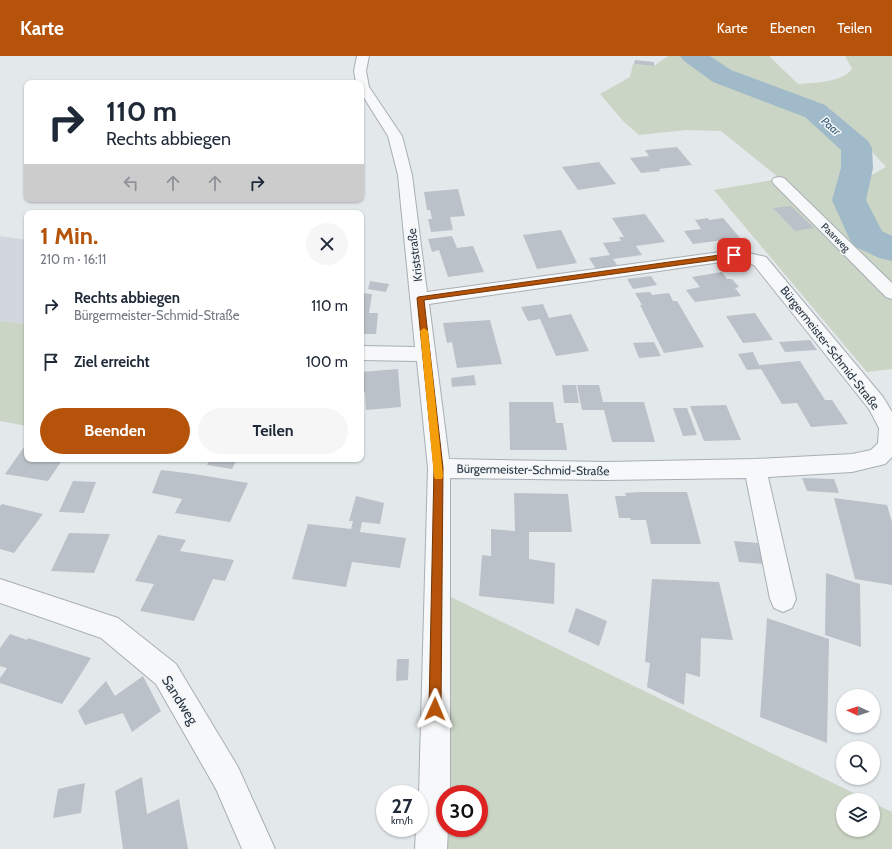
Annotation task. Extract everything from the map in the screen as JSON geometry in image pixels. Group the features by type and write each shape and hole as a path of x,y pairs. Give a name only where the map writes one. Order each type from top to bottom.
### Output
{"street":[{"name":"Kriststraße","path":"362,80 360,71 363,56"},
{"name":"Kriststraße","path":"364,88 396,136 403,164 439,468 434,803 431,849"},
{"name":"Paarweg","path":"780,181 892,293"},
{"name":"Bürgermeister-Schmid-Straße","path":"420,298 734,255 760,261 876,403 890,428 889,446 877,458 852,463 755,468 598,471 439,468"},
{"path":"364,353 426,354"},
{"path":"755,468 783,599"},
{"name":"Sandweg","path":"0,591 109,626 166,674 227,778 259,849"}],"shaded area":[{"path":"0,236 24,240 24,324 0,321"}],"green space":[{"path":"668,56 686,56 717,76 807,111 843,147 850,165 840,176 837,185 859,235 883,250 892,252 892,285 778,177 721,131 686,130 639,135 624,122 600,94 630,77 633,64 654,66"},
{"path":"700,56 769,56 798,84 828,81 842,77 852,69 845,56 892,56 892,241 875,234 859,191 868,177 886,167 852,130 819,105 777,91 715,65"},
{"path":"773,180 892,299 892,369 867,372 714,190"},
{"path":"0,321 24,324 24,425 0,421"},
{"path":"449,596 854,793 836,793 836,837 880,837 880,806 892,812 892,849 444,849 445,837 488,837 488,785 445,785"}],"building":[{"path":"635,60 654,62 654,66 634,64"},
{"path":"677,147 692,165 641,173 630,158 649,156 645,150"},
{"path":"599,162 616,184 578,190 562,167"},
{"path":"458,189 465,216 450,217 453,230 431,232 428,219 432,219 430,210 427,210 424,192"},
{"path":"791,206 814,228 795,231 773,208"},
{"path":"645,214 665,242 636,246 642,255 613,259 617,265 596,269 589,258 610,255 603,243 621,241 619,237 624,237 612,218"},
{"path":"708,218 709,220 723,218 740,238 693,244 684,231 701,229 695,220"},
{"path":"561,230 577,263 537,269 523,235"},
{"path":"452,236 457,248 473,246 484,272 448,277 439,250 432,252 428,239"},
{"path":"722,272 727,279 732,279 739,287 735,288 741,296 695,302 686,290 700,287 692,277"},
{"path":"651,276 657,285 633,289 627,279"},
{"path":"370,281 389,284 386,292 368,289"},
{"path":"650,292 652,295 669,293 673,301 677,301 704,347 664,353 635,293"},
{"path":"364,293 372,294 369,313 378,313 376,334 364,334"},
{"path":"543,304 549,318 571,314 589,351 556,356 540,319 528,321 521,307"},
{"path":"755,313 773,340 743,343 726,316"},
{"path":"490,320 502,364 457,368 452,342 447,343 443,323"},
{"path":"810,340 817,350 785,352 779,342"},
{"path":"654,342 661,356 639,358 633,343"},
{"path":"753,352 759,365 800,361 825,400 832,400 848,424 811,427 797,403 782,404 761,369 747,370 738,354"},
{"path":"398,369 401,407 366,410 364,372"},
{"path":"474,375 476,385 452,387 451,378"},
{"path":"562,385 576,385 579,403 564,403"},
{"path":"577,385 599,385 603,402 644,402 655,442 612,442 604,410 582,410"},
{"path":"509,402 553,402 556,423 563,423 567,450 510,450"},
{"path":"726,405 741,440 704,441 690,406"},
{"path":"673,408 687,408 697,435 683,436"},
{"path":"24,447 24,462 61,462 48,481 5,474"},
{"path":"208,462 236,462 232,469 207,465"},
{"path":"161,470 248,483 230,522 175,513 182,499 152,493"},
{"path":"802,478 834,479 839,493 807,491"},
{"path":"73,481 96,482 84,513 59,512"},
{"path":"687,492 701,544 651,544 646,520 619,518 615,496 626,496 625,493"},
{"path":"514,493 568,494 572,532 529,532 529,559 555,563 554,604 479,596 482,555 491,556 491,529 515,531"},
{"path":"356,496 384,503 380,524 362,522 360,532 406,538 400,568 352,562 346,587 292,579 308,524 351,529 353,521 349,521"},
{"path":"834,498 887,505 892,522 892,585 855,579"},
{"path":"2,504 43,514 14,553 0,549 0,506"},
{"path":"69,533 110,534 94,573 51,571"},
{"path":"158,535 186,540 180,551 234,560 225,581 213,579 194,621 140,611 154,584 135,581"},
{"path":"734,541 758,543 763,564 739,562"},
{"path":"826,573 860,584 861,647 825,635"},
{"path":"652,579 719,582 733,640 701,638 700,677 686,673 684,705 647,687 650,663 645,662"},
{"path":"576,608 607,621 599,646 568,632"},
{"path":"767,618 829,639 827,743 760,717"},
{"path":"10,634 27,640 28,638 91,658 62,704 0,683 0,678 7,668 0,666 0,648"},
{"path":"397,659 409,659 408,680 396,681"},
{"path":"143,676 161,711 132,732 123,713 85,725 78,711 106,681 115,696"},
{"path":"142,777 147,814 179,799 188,849 123,849 115,791"},
{"path":"85,783 81,813 53,818 58,789"}],"waterway":[{"name":"Paar","path":"693,56 722,76 815,111 857,148 857,168 849,200 867,238 892,250"}],"slow traffic":[{"path":"424,331 439,476"}],"route":[{"path":"435,709 439,468 420,298 734,255"}]}
